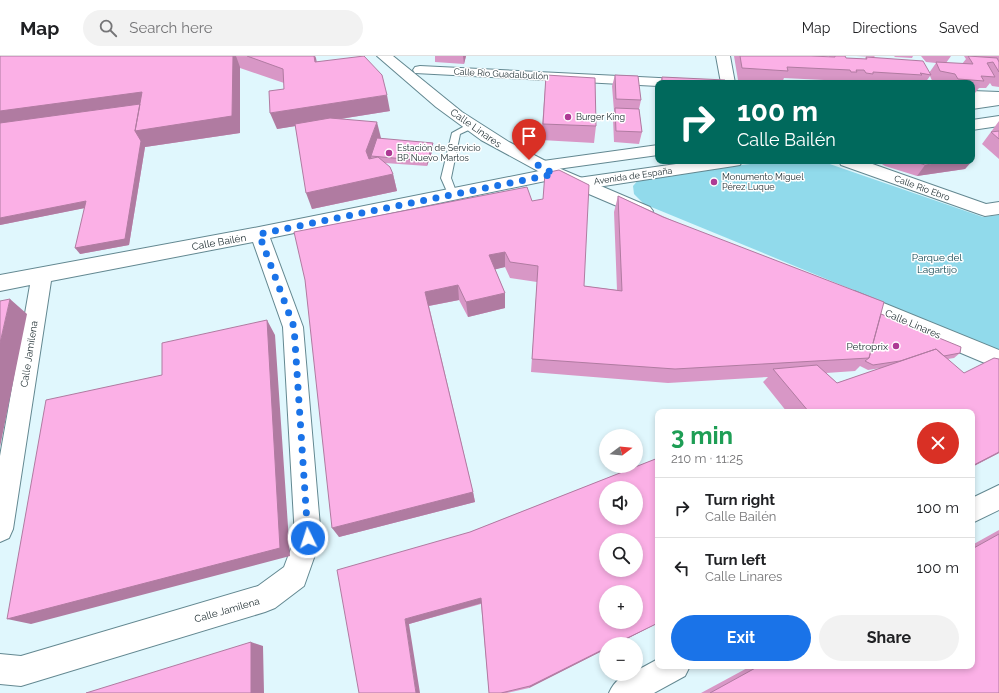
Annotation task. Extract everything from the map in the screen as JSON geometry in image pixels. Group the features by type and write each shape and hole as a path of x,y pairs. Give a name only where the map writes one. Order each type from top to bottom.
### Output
{"street":[{"name":"Calle Linares","path":"384,56 420,69 472,125 502,146 578,184 658,217"},
{"path":"723,56 727,80"},
{"name":"Calle Río Guadalbullón","path":"420,69 655,82"},
{"path":"975,96 999,98"},
{"path":"975,103 999,98"},
{"path":"975,124 999,120"},
{"path":"549,170 655,151"},
{"name":"Avenida de España","path":"578,184 714,164"},
{"name":"Calle Río Ebro","path":"855,164 985,210 999,208"},
{"name":"Calle Bailén","path":"0,283 259,234 452,194 549,170"},
{"name":"Calle Jamilena","path":"0,669 21,670 265,598 294,576 308,538 294,327 259,234"},
{"name":"Calle Jamilena","path":"0,529 42,274"},
{"name":"Calle Linares","path":"841,294 999,360"},
{"path":"975,509 999,497"},
{"path":"624,693 669,669"}],"lane":[{"path":"452,194 446,178 456,133 472,125"}],"green space":[{"name":"Parque del Lagartijo","path":"750,164 830,164 983,217 999,215 999,350 644,204 634,194 633,186 640,178"}],"building":[{"path":"0,56 233,56 232,116 135,131 142,92 0,111"},
{"path":"247,56 314,56 315,62 364,56 382,75 387,95 270,113 269,91 284,89 283,69"},
{"path":"740,56 845,56 846,58 867,59 866,57 923,61 931,75 920,73 922,75 873,72 873,74 866,73 864,70 856,70 857,72 851,72 850,70 787,67 788,71 742,68"},
{"path":"968,56 997,58 999,62 999,72 993,62 987,63 995,77 981,76 984,81 958,79 955,74 940,71 936,62 973,64"},
{"name":"Burger King","path":"546,75 595,78 596,126 543,124"},
{"path":"615,75 638,76 641,100 616,99"},
{"path":"662,77 725,80 662,80"},
{"path":"140,104 135,131 141,141 125,239 75,248 86,201 0,218 0,123"},
{"path":"615,108 639,109 642,132 616,131"},
{"path":"330,118 377,122 366,151 369,159 378,157 390,167 393,174 306,193 295,124"},
{"path":"999,131 999,139 991,132"},
{"path":"377,138 433,143 427,161 371,156"},
{"path":"559,170 589,185 584,286 622,291 618,196 663,217 884,302 869,358 675,369 532,359 538,266 510,262 505,252 489,255 505,293 466,302 458,285 425,292 473,492 332,528 305,280 294,232 527,187 532,201 543,199 545,173"},
{"path":"10,299 0,343 0,301"},
{"path":"881,314 961,347 960,353 944,356 936,349 900,361 873,365 865,361 869,358"},
{"path":"267,320 280,548 7,619 46,400 162,375 162,343"},
{"path":"936,349 964,373 994,358 999,359 999,452 975,464 975,409 806,409 773,369 817,365 837,383"},
{"path":"655,459 655,624 629,637 599,637 599,652 530,686 501,693 489,693 481,598 405,619 416,693 359,693 337,570 470,532 599,481 599,525 643,525 643,481 600,481 620,473 643,473 643,464"},
{"path":"999,534 999,693 710,693 754,669 975,669 975,547"},
{"path":"251,642 251,693 86,693"}],"place":[{"name":"Burger King","path":"568,117"},
{"name":"Estación de Servicio BP Nuevo Martos","path":"389,153"},
{"name":"Monumento Miguel Pérez Luque","path":"714,182"},
{"name":"Petroprix","path":"896,346"}],"route":[{"path":"308,538 294,327 259,234 554,174 543,166 529,160"}]}
